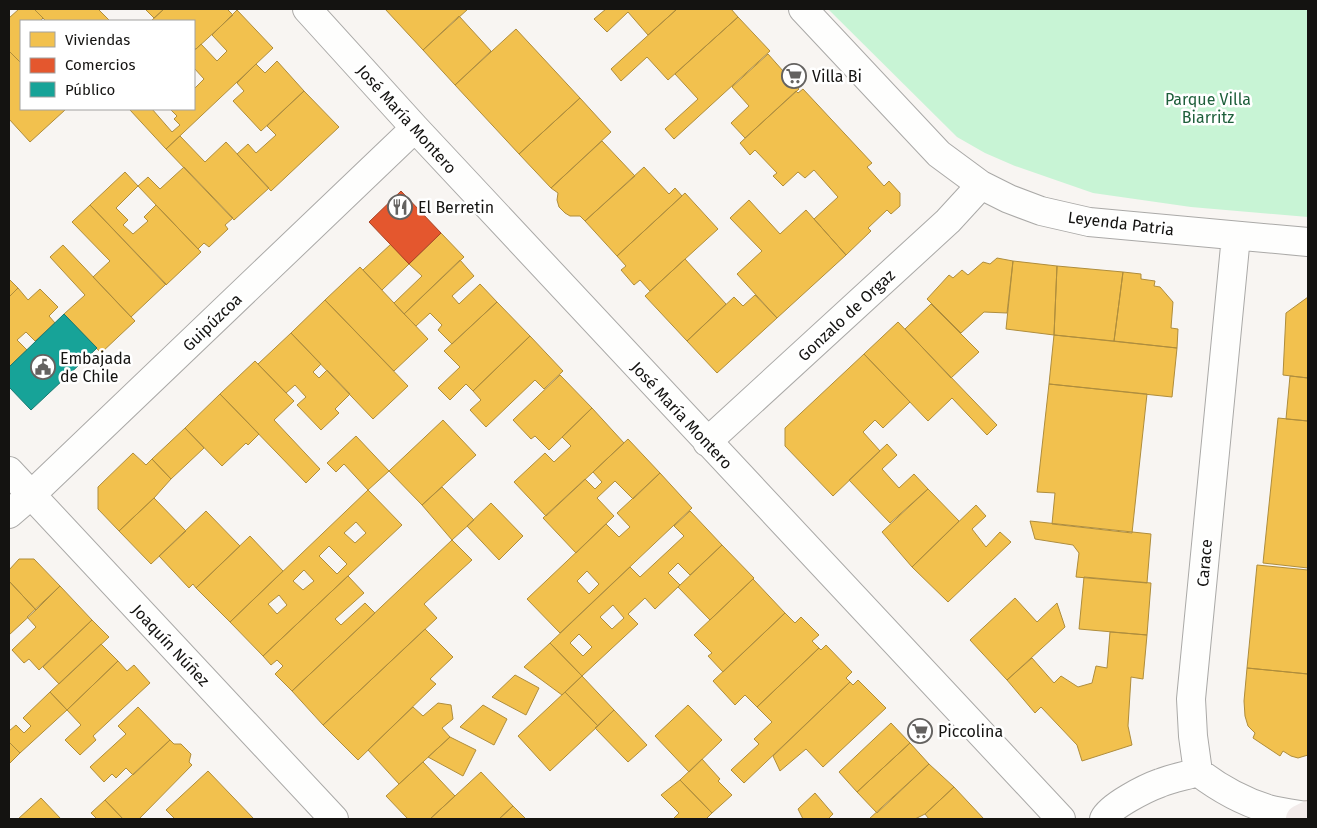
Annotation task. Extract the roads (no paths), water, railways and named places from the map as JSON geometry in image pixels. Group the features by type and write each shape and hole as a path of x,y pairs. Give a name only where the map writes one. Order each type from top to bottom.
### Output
{"street":[{"name":"José María Montero","path":"307,9 415,128 1060,819"},
{"name":"Leyenda Patria","path":"803,9 939,154 981,184 1010,199 1041,211 1089,222 1308,242"},
{"name":"Guipúzcoa","path":"9,514 415,128"},
{"name":"Gonzalo de Orgaz","path":"707,442 948,221 981,184"},
{"name":"Carace","path":"1198,772 1192,736 1191,698 1236,236"},
{"name":"Joaquín Núñez","path":"9,471 334,819"},
{"path":"1104,819 1118,804 1159,783 1198,772 1217,786 1239,798 1268,809 1305,817"}],"place":[{"name":"Villa Bi","path":"794,76"},
{"name":"El Berretin","path":"400,207"},
{"name":"Embajada de Chile","path":"43,367"},
{"name":"Piccolina","path":"920,731"}],"park label":[{"name":"Parque Villa Biarritz","path":"1208,108"}]}
